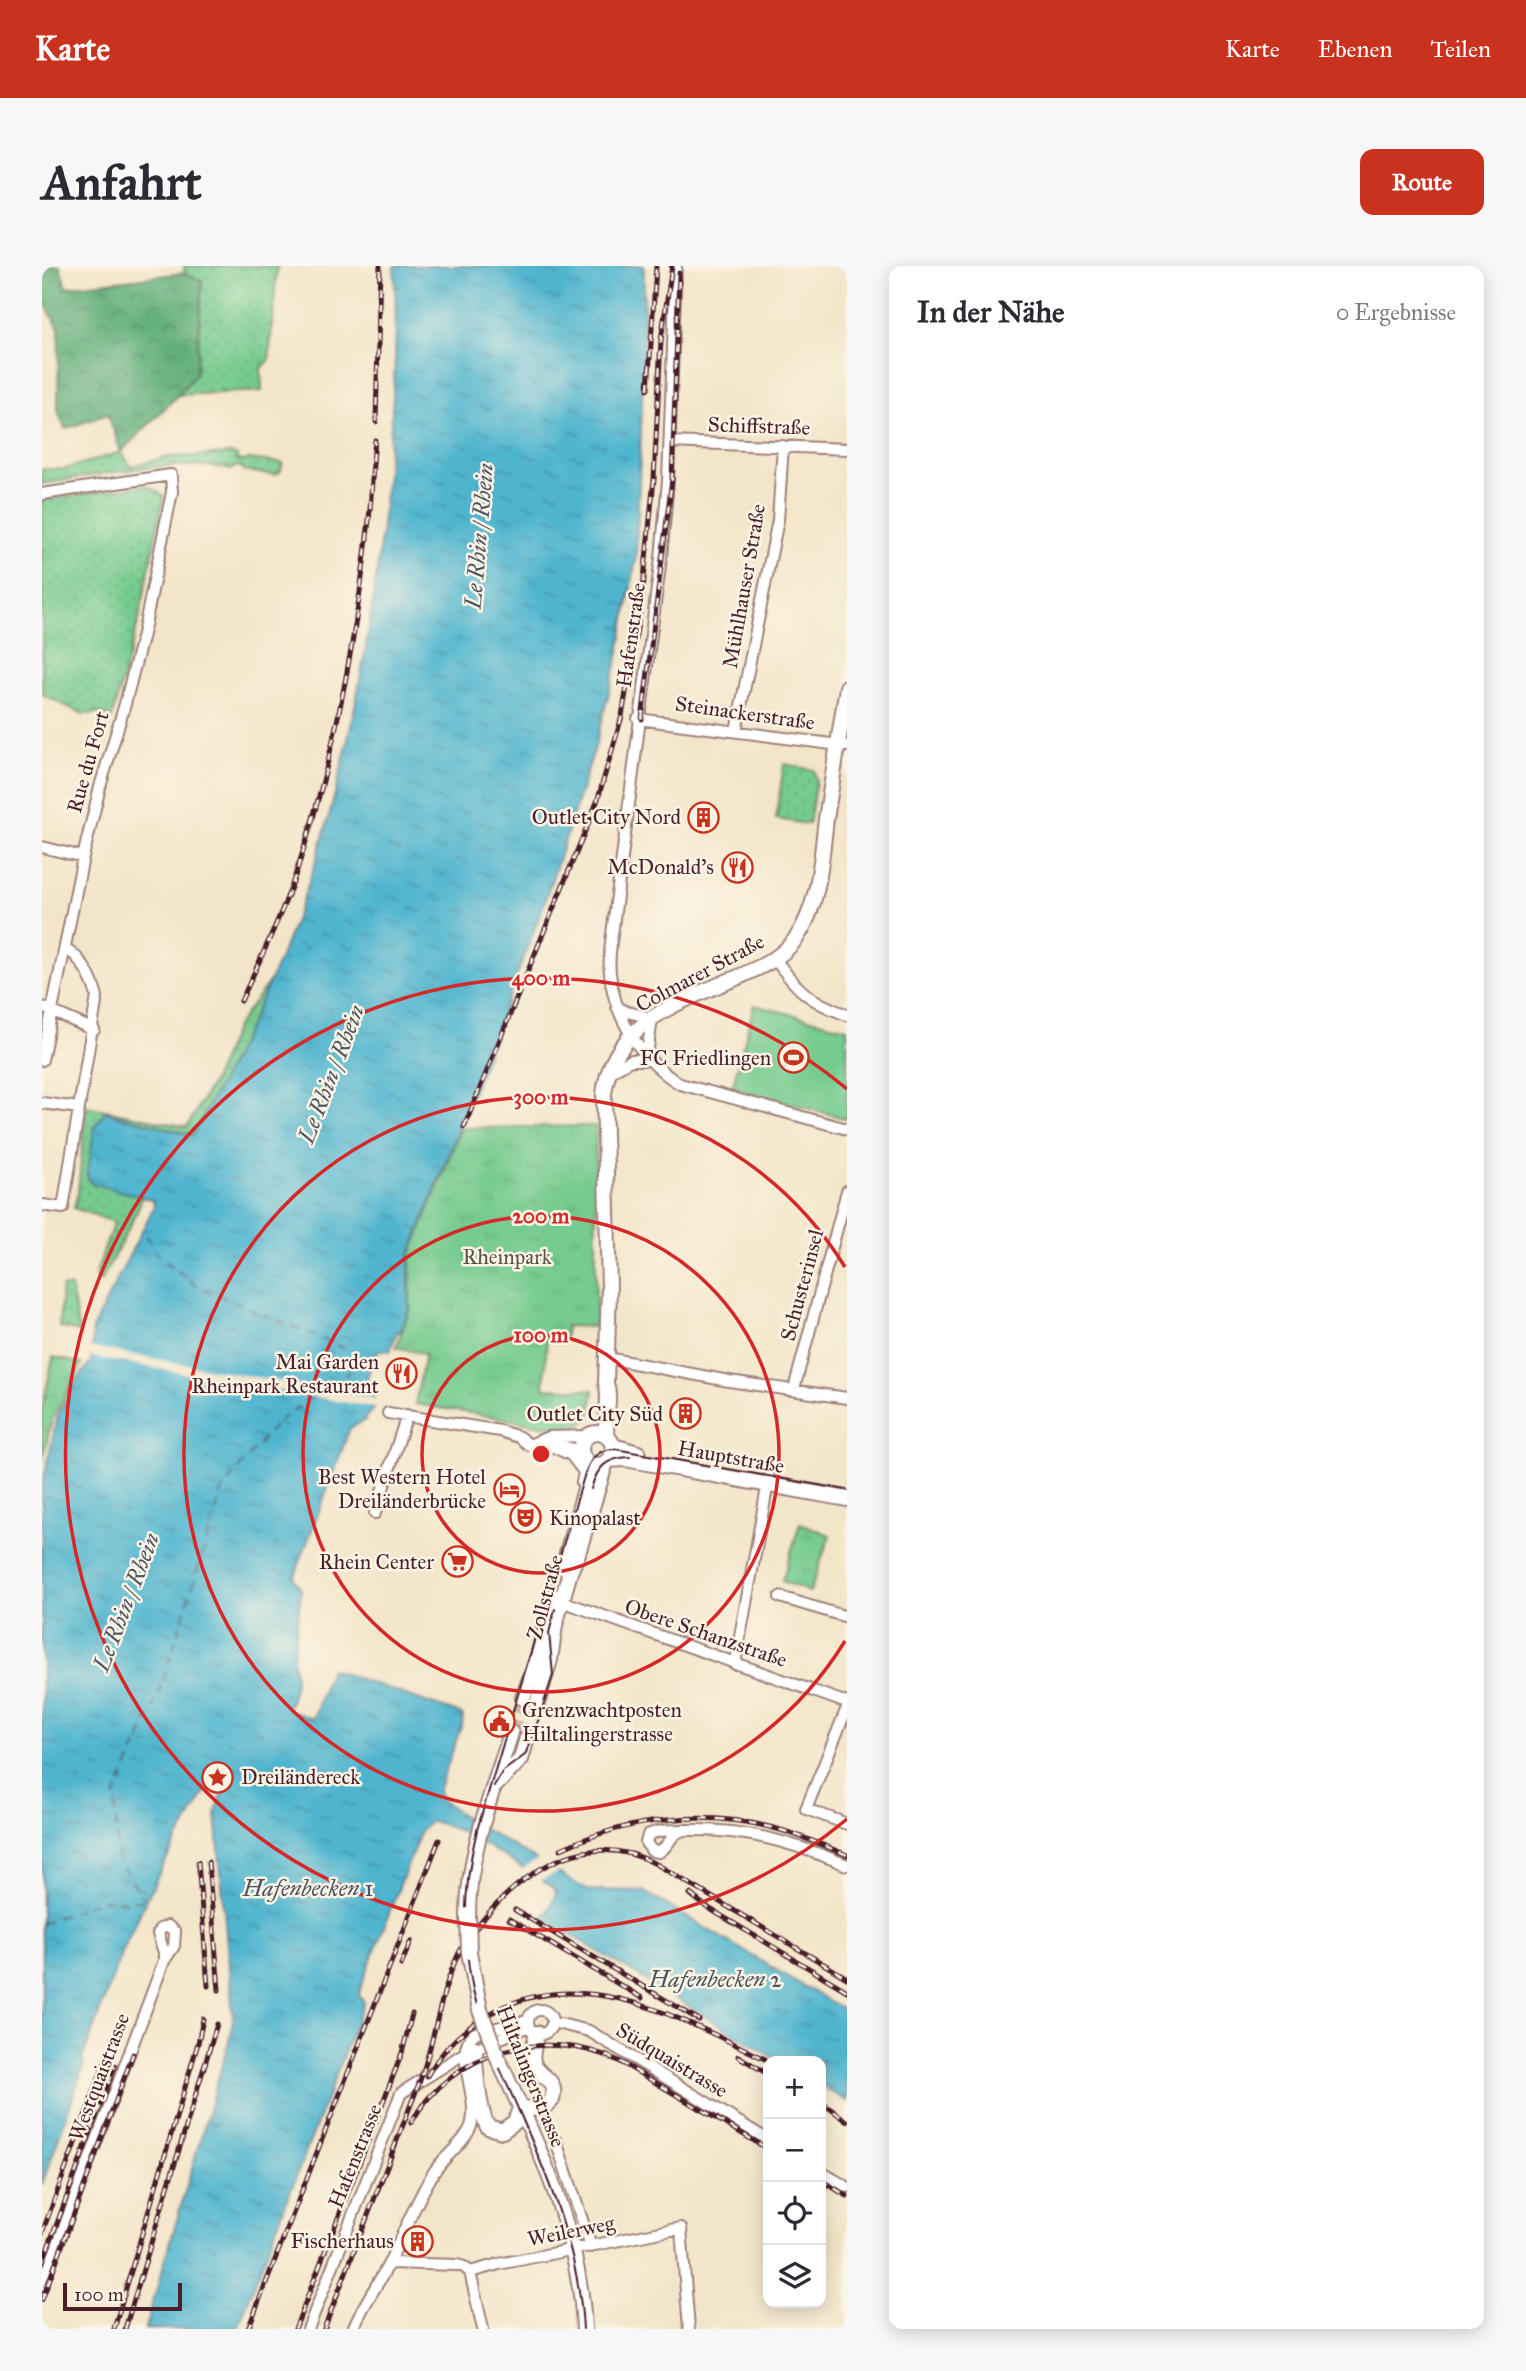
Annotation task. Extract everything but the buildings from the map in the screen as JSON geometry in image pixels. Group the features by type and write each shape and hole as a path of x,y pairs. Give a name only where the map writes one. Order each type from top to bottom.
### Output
{"main road":[{"name":"Colmarer Straße","path":"601,1448 608,1390 609,1288 604,1094 608,1073 617,1053 631,1034 652,1018 775,959 789,948 799,934 815,894 842,746 847,687"},
{"path":"582,1451 585,1459 601,1448"},
{"name":"Hauptstraße","path":"601,1448 625,1459 847,1490"},
{"name":"Zollstraße","path":"537,1704 550,1660 558,1600 584,1497 601,1448"},
{"name":"Zollstraße","path":"523,1698 539,1653 544,1625 558,1600 601,1448"},
{"name":"Hauptstraße","path":"769,1481 847,1499"},
{"name":"Hiltalingerstrasse","path":"510,1733 475,1846 468,1892 470,1964 487,2033 550,2178 574,2249 584,2329"},
{"name":"Hiltalingerstrasse","path":"491,1791 521,1759 527,1738"},
{"path":"470,2051 483,2118 488,2127 502,2131 523,2114 542,2109 554,2095 551,2083 534,2065 532,2026"}],"street":[{"name":"Hafenstraße","path":"631,1034 617,1006 609,971 638,719 661,558 670,442 676,266"},
{"name":"Schiffstraße","path":"670,442 847,449"},
{"name":"Mühlhauser Straße","path":"736,731 778,520 783,446"},
{"name":"Rue du Fort","path":"42,494 171,475 172,492 144,630 83,857 65,948 47,1010 42,1059"},
{"name":"Steinackerstraße","path":"638,719 842,746"},
{"path":"42,848 83,857"},
{"path":"42,1205 63,1209 94,1030 97,996 94,985 75,954 65,948"},
{"path":"775,959 799,990 814,1001 847,1015"},
{"path":"617,1006 627,1013 652,1018 649,1060"},
{"path":"47,1010 94,1030"},
{"path":"631,1034 649,1060 680,1084 847,1129"},
{"path":"608,1073 631,1060 649,1060"},
{"path":"42,1103 79,1108"},
{"name":"Schusterinsel","path":"794,1389 847,1191"},
{"path":"607,1358 729,1381 847,1398"},
{"path":"388,1413 500,1431 519,1437 529,1445 547,1444 573,1447 582,1451"},
{"path":"375,1513 407,1415"},
{"name":"Hauptstraße","path":"531,1444 548,1437 601,1448"},
{"path":"547,1444 571,1455 578,1462 584,1472 584,1497"},
{"path":"735,1664 769,1481"},
{"path":"780,1597 847,1617"},
{"name":"Obere Schanzstraße","path":"558,1600 847,1706"},
{"path":"847,1706 806,1809 847,1824"},
{"path":"684,1830 731,1830 759,1835 803,1847 847,1865"},
{"name":"Westquaistrasse","path":"42,2286 164,1961"},
{"name":"Südquaistrasse","path":"532,2026 533,2013 542,2010 548,2013 552,2022 589,2031 763,2137"},
{"path":"532,2026 547,2031 552,2022"},
{"name":"Hafenstrasse","path":"308,2329 400,2096 470,2051 532,2026"},
{"path":"353,2329 436,2169 470,2130 474,2110 470,2051"},
{"path":"556,2141 591,2246"},
{"path":"826,2175 847,2187"},
{"name":"Weilerweg","path":"470,2273 681,2228 689,2329"},
{"path":"389,2263 464,2267 470,2273 482,2329"}],"green space":[{"path":"42,266 60,266 66,287 184,273 202,281 196,373 121,452 108,414 65,429 58,411 59,328 42,299"},
{"path":"184,266 277,266 269,361 261,368 262,391 178,395 196,373 202,282 184,273"},
{"path":"121,452 131,466 168,457 231,454 237,455 237,460 283,463 280,472 274,475 244,471 242,467 236,466 233,469 185,465 137,469 42,484 42,469 65,469"},
{"path":"147,485 164,496 139,619 112,718 99,713 83,714 42,694 42,500"},
{"path":"784,764 814,770 816,779 809,824 776,819"},
{"path":"271,979 236,1055 193,1135 105,1112 91,1183 142,1196 137,1212 101,1281 95,1276 114,1222 74,1208 78,1192 86,1106 187,1127 215,1077 236,1027"},
{"name":"FC Friedlingen","path":"754,1005 847,1028 847,1119 732,1088"},
{"name":"Rheinpark","path":"596,1126 596,1327 566,1326 565,1337 547,1337 544,1388 594,1390 590,1418 574,1428 415,1404 425,1354 396,1347 410,1309 411,1255 461,1128"},
{"path":"62,1287 71,1287 79,1332 59,1327"},
{"path":"53,1357 82,1364 52,1420 42,1462 42,1410"},
{"path":"800,1523 830,1535 810,1592 782,1581"}],"water":[{"path":"394,266 644,266 636,558 619,653 595,747 543,907 409,1258 409,1309 390,1351 378,1350 371,1363 366,1384 374,1397 374,1409 365,1420 350,1428 294,1578 301,1590 293,1657 295,1683 288,1710 313,1719 330,1669 463,1716 438,1791 442,1800 469,1820 587,1890 643,1891 847,2012 847,2101 826,2089 826,2056 771,2056 543,1918 555,1898 555,1891 551,1886 455,1829 430,1822 421,1830 360,1989 359,1995 364,2002 237,2329 145,2329 232,2031 216,1813 227,1774 218,1768 210,1771 209,1785 162,1867 123,1949 82,2060 84,2065 42,2185 42,1485 58,1415 77,1380 91,1362 93,1327 154,1207 153,1200 91,1183 87,1175 95,1126 105,1112 193,1135 279,960 319,851 344,758 371,615 383,520 395,369"}],"pier":[{"path":"88,1347 378,1399 376,1408 88,1356"},
{"path":"541,1858 562,1870 537,1882 519,1871"}],"ferry route":[{"path":"146,1235 156,1253 196,1286 346,1349 364,1362 277,1422 223,1488 160,1691 115,1797 118,1861 146,1901"},
{"path":"42,1924 101,1900 145,1901"}],"tunnel":[{"path":"511,1733 523,1698"},
{"path":"527,1738 537,1704"}],"tram line":[{"path":"583,2329 576,2272 561,2217 542,2164 492,2051 479,2013 469,1968 466,1899 477,1830 585,1473 596,1455 615,1449 847,1490"},
{"path":"591,1489 596,1475 604,1465 615,1459 630,1457"},
{"path":"494,1786 502,1772 525,1755 534,1733 553,1675 549,1633 555,1609"}],"railway":[{"path":"376,422 380,266"},
{"path":"648,389 656,266"},
{"path":"464,1127 597,802 622,716 642,599 654,479 661,340 672,266"},
{"path":"642,719 672,479 679,273"},
{"path":"241,1001 294,879 331,747 357,611 369,520 375,440"},
{"path":"561,1849 588,1838 642,1823 697,1818 753,1823 781,1830 847,1855"},
{"path":"248,2329 439,1840"},
{"path":"324,2329 418,2086 446,1987 458,1955 486,1916 523,1881 564,1858 586,1852 610,1850 634,1855 658,1865 847,1978"},
{"path":"198,1862 208,1986"},
{"path":"208,1862 219,1990"},
{"path":"690,1894 705,1906 847,1991"},
{"path":"515,1910 699,2020"},
{"path":"509,1919 642,1998"},
{"path":"401,1965 411,1941"},
{"path":"427,2076 447,2048 481,2019 525,1999 561,1993 596,1995 666,2013 763,2058"},
{"path":"295,2329 402,2053 412,2014"},
{"path":"114,2329 203,2019"},
{"path":"125,2329 217,2024"},
{"path":"411,2123 429,2098 450,2078 475,2062 531,2046 561,2046 590,2051 619,2061 763,2146"},
{"path":"42,2300 133,2054"},
{"path":"738,2056 763,2071"},
{"path":"42,2233 105,2062"},
{"path":"42,2264 115,2066"},
{"path":"826,2106 847,2121"},
{"path":"824,2182 847,2196"}],"place":[{"name":"Outlet City Nord","path":"704,817"},
{"name":"McDonald's","path":"737,867"},
{"name":"FC Friedlingen","path":"794,1058"},
{"name":"Mai Garden Rheinpark Restaurant","path":"402,1374"},
{"name":"Outlet City Süd","path":"686,1414"},
{"name":"Best Western Hotel Dreiländerbrücke","path":"509,1489"},
{"name":"Kinopalast","path":"526,1518"},
{"name":"Rhein Center","path":"457,1562"},
{"name":"Grenzwachtposten Hiltalingerstrasse","path":"499,1722"},
{"name":"Dreiländereck","path":"218,1777"},
{"name":"Fischerhaus","path":"417,2241"}],"water label":[{"name":"Le Rhin / Rhein","path":"479,536"},
{"name":"Le Rhin / Rhein","path":"331,1074"},
{"name":"Le Rhin / Rhein","path":"126,1602"},
{"name":"Hafenbecken 1","path":"308,1888"},
{"name":"Hafenbecken 2","path":"715,1979"}]}
